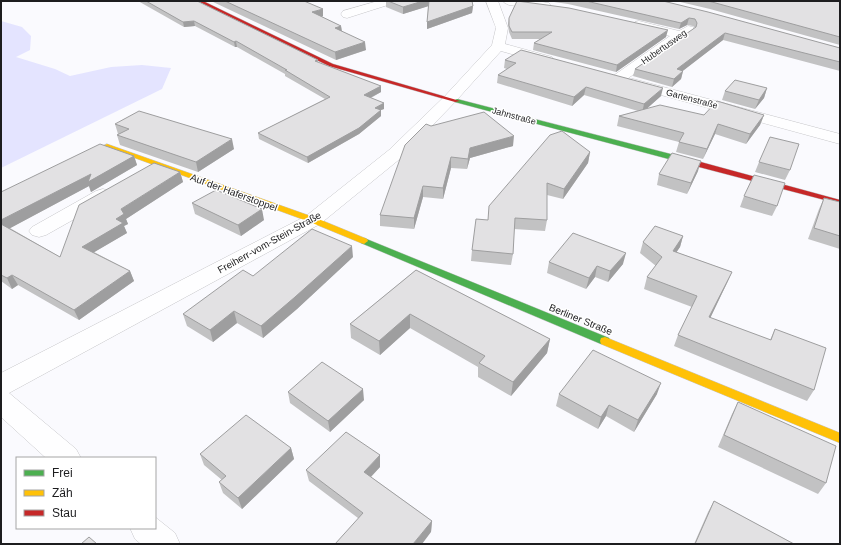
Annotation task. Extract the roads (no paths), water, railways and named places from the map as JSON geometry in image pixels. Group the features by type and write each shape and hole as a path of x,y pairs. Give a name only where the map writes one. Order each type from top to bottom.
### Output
{"street":[{"name":"Jahnstraße","path":"199,1 331,65 450,99 840,202"},
{"path":"347,14 390,1"},
{"path":"492,1 502,28 498,46 558,63"},
{"path":"509,1 560,8"},
{"path":"627,22 681,35"},
{"name":"Hubertusweg","path":"618,79 698,22"},
{"name":"Freiherr-vom-Stein-Straße","path":"1,385 313,220 395,154 450,99 498,46"},
{"name":"Gartenstraße","path":"603,75 840,139"},
{"name":"Auf der Haferstoppel","path":"102,144 313,220"},
{"path":"135,176 156,164"},
{"path":"39,231 115,188"},
{"name":"Berliner Straße","path":"313,220 840,438"},
{"path":"1,401 65,457"},
{"path":"147,529 164,544"}]}
